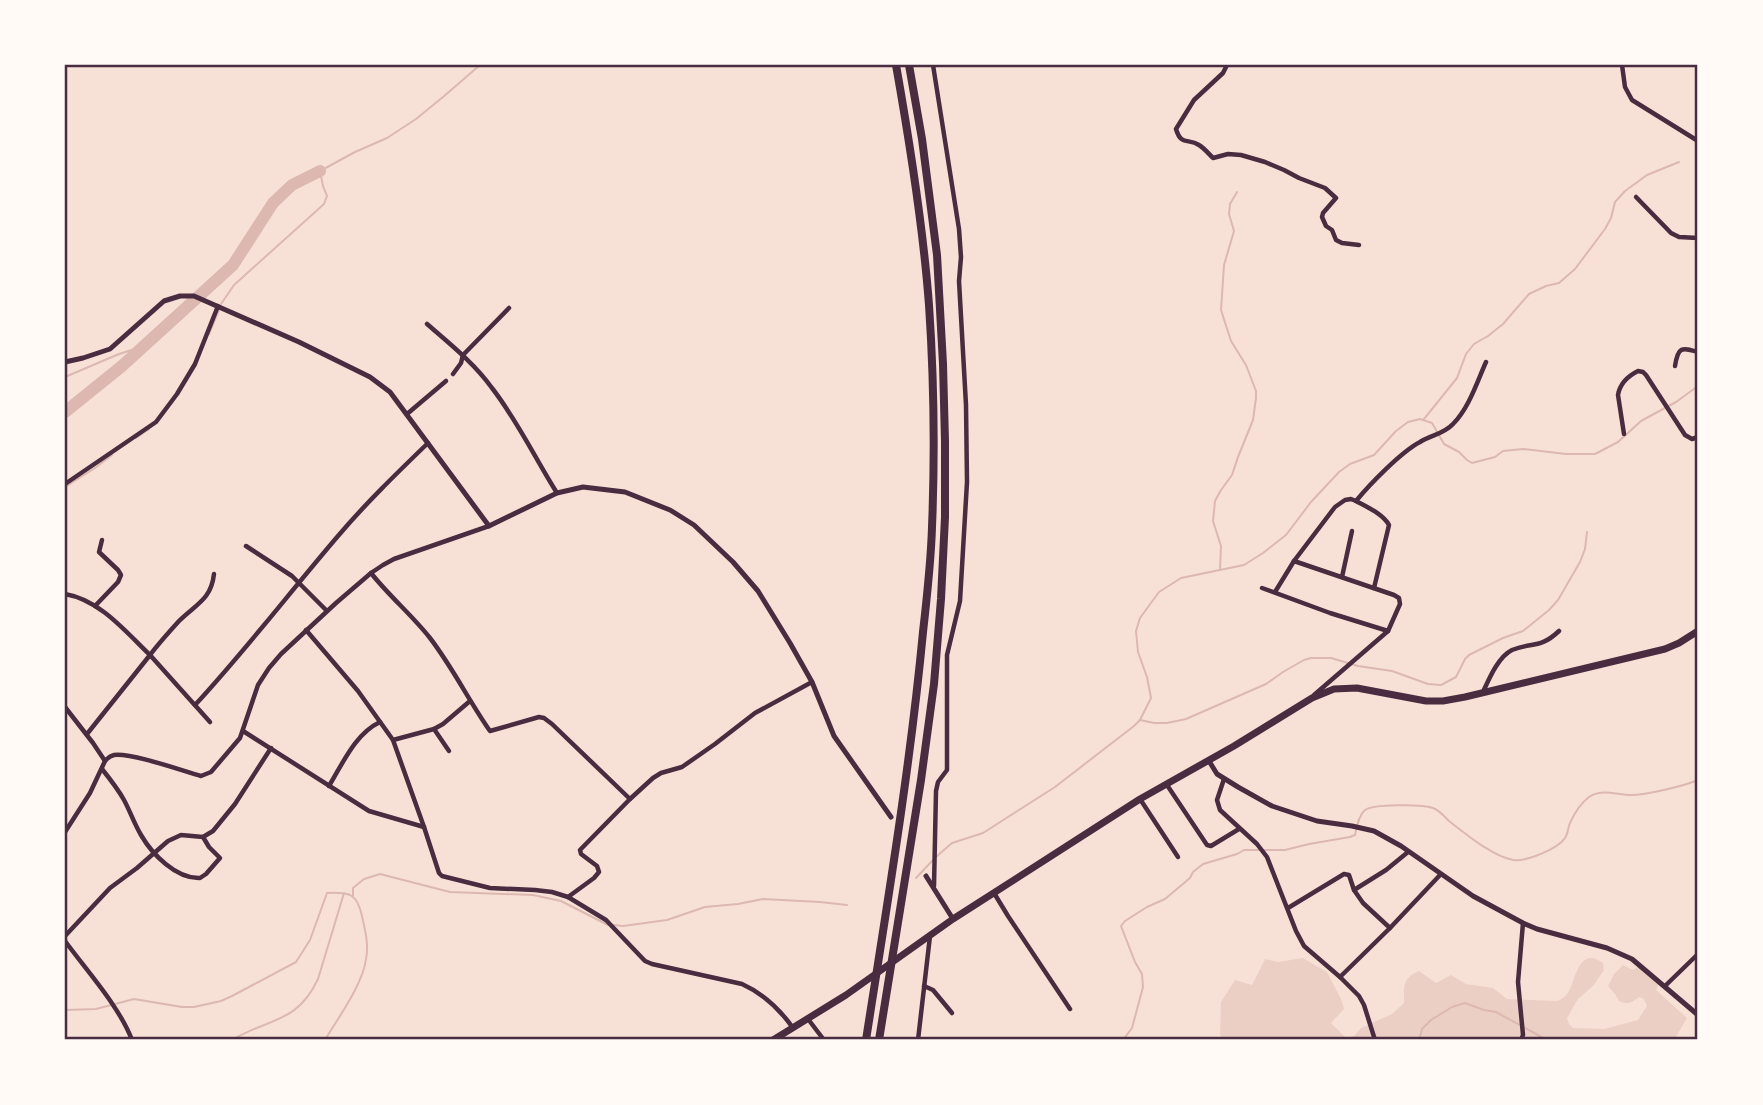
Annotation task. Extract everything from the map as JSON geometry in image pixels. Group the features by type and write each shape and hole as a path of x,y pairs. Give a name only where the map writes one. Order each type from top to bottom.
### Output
{"highway":[{"path":"866,1040 908,768 932,530 932,355 926,270 910,141 896,65"},
{"path":"879,1040 934,684 945,517 944,402 937,255 909,65"}],"main road":[{"path":"773,1040 846,995 953,919 1140,799 1209,761 1312,698 1334,689 1357,688 1435,702 1665,649 1698,631"}],"street":[{"path":"933,65 959,229 967,482 960,601 947,655 947,770 938,782 936,791 933,887"},
{"path":"1227,65 1223,73 1194,100 1176,128 1176,133 1183,141 1198,144 1213,158 1228,154 1241,155 1325,188 1336,198 1323,213 1326,226 1332,230 1336,240 1359,245"},
{"path":"1622,65 1625,87 1632,100 1698,141"},
{"path":"1636,197 1671,233 1679,237 1698,238"},
{"path":"65,362 83,359 110,349 164,301 180,296 194,296 299,342 370,377 390,392 489,526"},
{"path":"65,484 156,422 191,372 216,305"},
{"path":"453,374 463,355 509,308"},
{"path":"427,324 463,355 493,388 557,493"},
{"path":"1675,366 1677,355 1682,349 1698,352"},
{"path":"1356,501 1419,442 1440,433 1458,419 1486,362"},
{"path":"1624,434 1619,389 1625,380 1638,371 1646,374 1685,435 1692,439 1698,437"},
{"path":"407,414 446,381"},
{"path":"195,705 340,534 397,472 428,443"},
{"path":"65,832 105,761 113,755 137,758 201,775 215,768 240,738 258,685 281,654 327,611 383,565 489,526 557,493 583,488 625,492 670,510 694,526 748,578 790,643 811,682 834,736 891,817"},
{"path":"1275,592 1294,561 1335,507 1351,499 1384,517 1389,525 1374,588"},
{"path":"1342,577 1352,531"},
{"path":"95,606 118,582 121,575 99,552 102,540"},
{"path":"246,546 286,572 327,611"},
{"path":"1294,561 1394,595 1399,598 1400,604 1388,632 1312,698"},
{"path":"371,573 429,636 489,731 539,717 548,720 630,799"},
{"path":"87,734 172,628 207,596 214,574"},
{"path":"1262,588 1388,632"},
{"path":"65,594 95,606 118,624 210,722"},
{"path":"306,630 358,691 393,740 439,873 446,879 490,888 552,892 568,897 606,920 645,961 742,984 769,1000 793,1028"},
{"path":"1483,693 1497,666 1509,652 1538,645 1551,639 1559,631"},
{"path":"568,897 599,872 597,866 581,854 580,850 653,778 682,767 755,713 811,682"},
{"path":"393,740 434,729 470,701"},
{"path":"65,707 105,761"},
{"path":"329,786 360,737 380,722"},
{"path":"434,729 449,751"},
{"path":"243,731 369,811 424,827"},
{"path":"132,1040 128,1029 65,939 110,888 168,841 177,836 203,837 213,831 271,748"},
{"path":"1209,761 1213,770 1224,779 1286,812 1317,821 1352,826 1384,836 1473,896 1523,923 1607,948 1632,959 1698,1015"},
{"path":"102,769 122,797 141,835 154,853 174,869 193,878 206,874 220,858 203,837"},
{"path":"1224,779 1217,805 1263,853 1304,946 1359,996 1375,1040"},
{"path":"1167,785 1207,845 1211,846 1239,828"},
{"path":"1140,799 1178,857"},
{"path":"1354,890 1408,852"},
{"path":"1287,908 1346,873 1363,902 1390,928"},
{"path":"1340,977 1440,875"},
{"path":"926,876 953,919"},
{"path":"994,893 1070,1009"},
{"path":"1521,1040 1523,1035 1518,982 1523,923"},
{"path":"918,1040 930,935"},
{"path":"1665,986 1698,954"},
{"path":"924,986 933,990 952,1013"},
{"path":"808,1018 824,1040"}],"shaded area":[{"path":"1303,958 1327,972 1344,1009 1331,1023 1347,1039 1361,1028 1392,1014 1404,1003 1407,980 1419,971 1436,983 1451,975 1466,984 1493,988 1507,999 1558,1001 1569,991 1580,965 1589,958 1603,963 1604,970 1593,986 1578,999 1567,1018 1573,1028 1604,1029 1638,1020 1647,1006 1644,999 1639,997 1629,1003 1619,1001 1608,986 1623,965 1633,970 1639,966 1659,983 1656,990 1687,1018 1676,1040 1223,1040 1220,1035 1221,1002 1235,980 1252,985 1265,959 1278,962"}],"waterway":[{"path":"221,304 234,285 324,204 327,196 320,171 387,138 416,119 480,65"},
{"path":"1424,419 1457,378 1466,354 1474,344 1503,324 1529,294 1559,283 1575,269 1605,229 1615,202 1625,191 1647,175 1679,162"},
{"path":"65,412 122,366 233,265 273,203 292,185 320,171"},
{"path":"1220,570 1221,546 1213,521 1215,501 1232,475 1253,420 1256,398 1246,365 1231,341 1221,310 1224,265 1234,231 1229,214 1230,204 1237,192"},
{"path":"209,334 219,310"},
{"path":"65,377 144,346"},
{"path":"937,856 952,843 983,833 1055,787 1140,720 1151,698 1138,652 1136,631 1140,618 1159,592 1181,578 1244,565 1263,553 1286,535 1311,502 1339,472 1350,464 1374,455 1408,422 1420,419 1432,423 1444,444 1472,463 1495,457 1503,451 1523,449 1595,454 1618,442 1641,421 1676,402 1698,386"},
{"path":"136,438 149,429"},
{"path":"65,487 112,455"},
{"path":"1140,720 1167,723 1186,719 1266,684 1311,658 1331,658 1358,666 1392,671 1428,684 1441,685 1456,677 1469,655 1523,631 1549,610 1558,600 1580,562 1587,532"},
{"path":"1264,850 1285,850 1350,837 1355,835 1359,818 1365,810 1409,805 1435,809 1463,832 1505,858 1525,859 1541,854 1561,842 1578,809 1594,794 1646,794 1698,780"},
{"path":"1123,1040 1132,1028 1143,987 1142,974 1121,926 1147,907 1165,899 1203,864 1244,850 1259,850"},
{"path":"916,878 933,860"},
{"path":"353,896 353,888 364,879 380,874 450,892 533,895 561,901 608,925"},
{"path":"65,1010 96,1009 134,999 182,1007 221,1001 296,962 310,940 327,893 341,893 355,898 358,903 367,953 355,990 325,1040"},
{"path":"232,1040 281,1018 310,994 318,979 344,893"},
{"path":"614,925 667,920 705,907 763,899 847,905"},
{"path":"1419,1040 1422,1029 1431,1020 1452,1007 1465,1003 1496,1012 1547,1040"}]}
